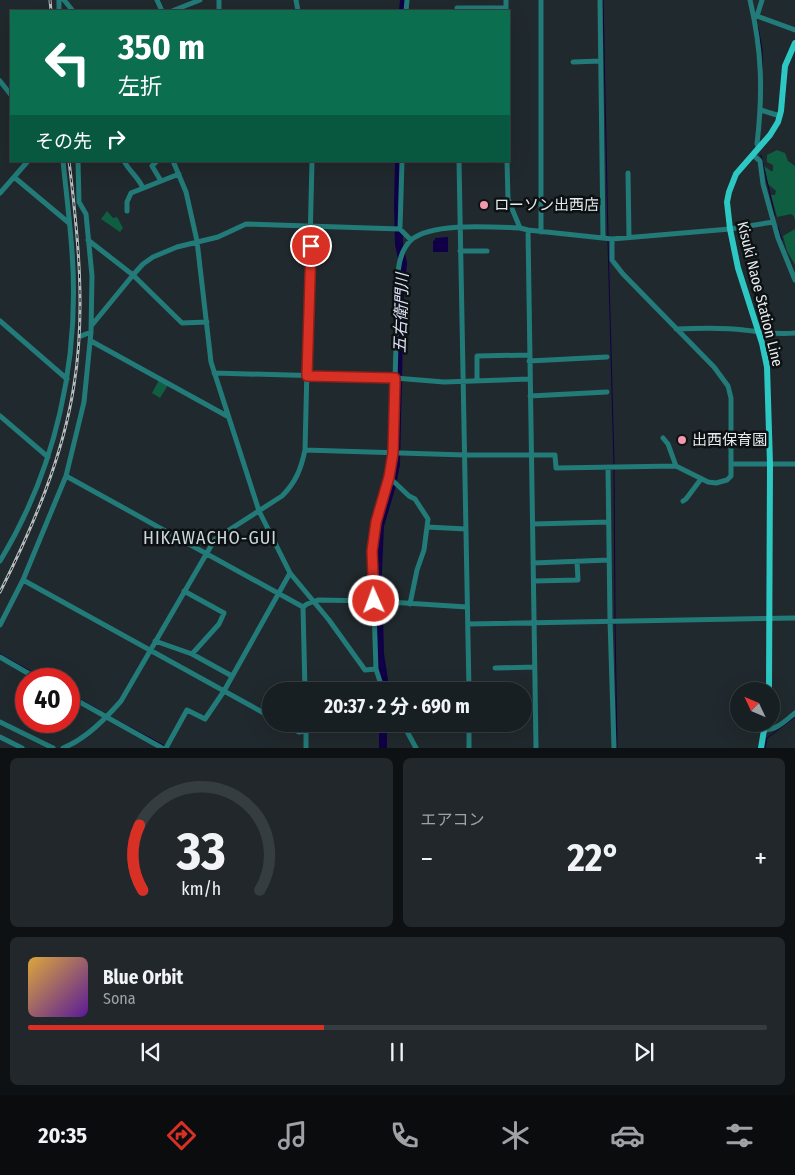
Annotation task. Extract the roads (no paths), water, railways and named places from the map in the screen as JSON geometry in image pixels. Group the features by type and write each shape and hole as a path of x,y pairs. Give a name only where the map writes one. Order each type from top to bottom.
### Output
{"main road":[{"name":"Kisuki Naoe Station Line","path":"769,682 770,464 767,367 759,333 738,268 727,211 729,192 736,174 770,135 780,116 785,66 795,43"},
{"path":"761,748 763,732"}],"street":[{"path":"64,0 72,10"},
{"path":"175,10 200,0"},
{"path":"457,0 457,10 506,9 506,0"},
{"path":"541,0 541,232"},
{"path":"600,0 603,238"},
{"path":"750,0 755,16 760,50 761,110 757,144 759,148"},
{"path":"755,16 762,0"},
{"path":"755,16 795,30"},
{"path":"573,62 601,62"},
{"path":"0,81 10,94"},
{"path":"761,110 780,116"},
{"path":"753,155 760,161 763,184 773,222 795,280"},
{"path":"0,193 27,162"},
{"path":"0,561 12,541 39,483 48,457 59,419 77,337 72,252 63,162"},
{"path":"0,626 23,580 66,476 84,402 92,326 92,276 86,214 79,202 78,162"},
{"path":"124,162 127,168 138,177 143,188"},
{"path":"156,162 152,166 161,181"},
{"path":"173,162 186,192 197,241 211,362 259,511 290,573 330,620 365,670 376,669"},
{"path":"63,748 70,745 107,717 121,701 215,538 282,496 290,488 300,472 305,450 312,162"},
{"path":"400,229 402,162"},
{"path":"459,162 469,682"},
{"path":"507,162 508,199 520,228"},
{"path":"628,173 629,237"},
{"path":"127,211 127,202 131,192 178,174"},
{"path":"14,177 69,223"},
{"path":"507,227 512,222 514,214"},
{"path":"380,682 376,669 372,551 373,537 389,477 393,453 398,272 402,253 411,240 431,230 460,228 507,227 612,239 730,229 773,222"},
{"path":"92,326 132,275 153,257 176,247 218,237 246,224 400,229 411,240"},
{"path":"528,230 536,748"},
{"path":"305,450 464,455 555,455 556,468 676,466 708,482 716,483 727,480 731,476 732,464 731,398 728,386 718,373 623,274 612,260 612,239"},
{"path":"88,240 132,275 182,323 207,322"},
{"path":"460,251 487,251"},
{"path":"0,322 67,379"},
{"path":"676,329 743,330 780,335 795,333"},
{"path":"77,337 91,332"},
{"path":"91,340 228,416"},
{"path":"477,380 477,356 529,355"},
{"path":"529,361 607,357"},
{"path":"214,373 395,378 444,382 529,379"},
{"path":"530,396 607,392"},
{"path":"0,416 48,457"},
{"path":"662,438 668,444 676,466"},
{"path":"732,464 795,464"},
{"path":"608,467 614,748"},
{"path":"66,476 304,607"},
{"path":"389,477 409,496 415,499 422,507 428,519 424,550 417,570 410,604"},
{"path":"682,501 686,499 701,479"},
{"path":"532,524 609,522"},
{"path":"427,527 466,529"},
{"path":"533,563 609,560"},
{"path":"534,581 578,580 577,561"},
{"path":"166,748 187,710 205,719 224,691 290,573"},
{"path":"23,580 262,712"},
{"path":"184,591 224,613 219,624 192,654"},
{"path":"304,607 313,601 374,601 467,607"},
{"path":"304,607 305,682"},
{"path":"468,624 795,618"},
{"path":"155,641 192,654 232,676"},
{"path":"0,657 19,668"},
{"path":"495,668 535,667"},
{"path":"80,702 162,748"},
{"path":"780,724 795,713"},
{"path":"0,722 53,748"},
{"path":"306,732 306,748"},
{"path":"407,732 416,748"},
{"path":"469,732 469,748"},
{"path":"0,737 22,748"},
{"path":"147,748 151,742"}],"waterway":[{"name":"五右衛門川","path":"403,10 404,0"},
{"path":"603,0 608,237"},
{"path":"758,27 762,49 762,68"},
{"path":"761,155 775,216"},
{"name":"五右衛門川","path":"384,682 380,654 378,571 380,526 396,464 400,294 403,263 399,244 399,162"},
{"path":"778,227 782,240"},
{"path":"608,241 614,464"},
{"path":"614,468 615,619"},
{"path":"615,623 617,748"},
{"path":"0,654 25,668"},
{"path":"80,699 99,710"},
{"path":"109,716 165,746"},
{"path":"765,748 767,738 795,717"},
{"name":"五右衛門川","path":"383,732 383,748"}],"railway":[{"path":"50,0 51,10"},
{"path":"0,592 24,542 45,491 62,439 74,385 78,357 80,301 78,245 69,162"}],"place":[{"name":"ローソン出西店","path":"484,205"},
{"name":"出西保育園","path":"682,440"}],"district":[{"name":"HIKAWACHO-GUI","path":"210,538"}]}
